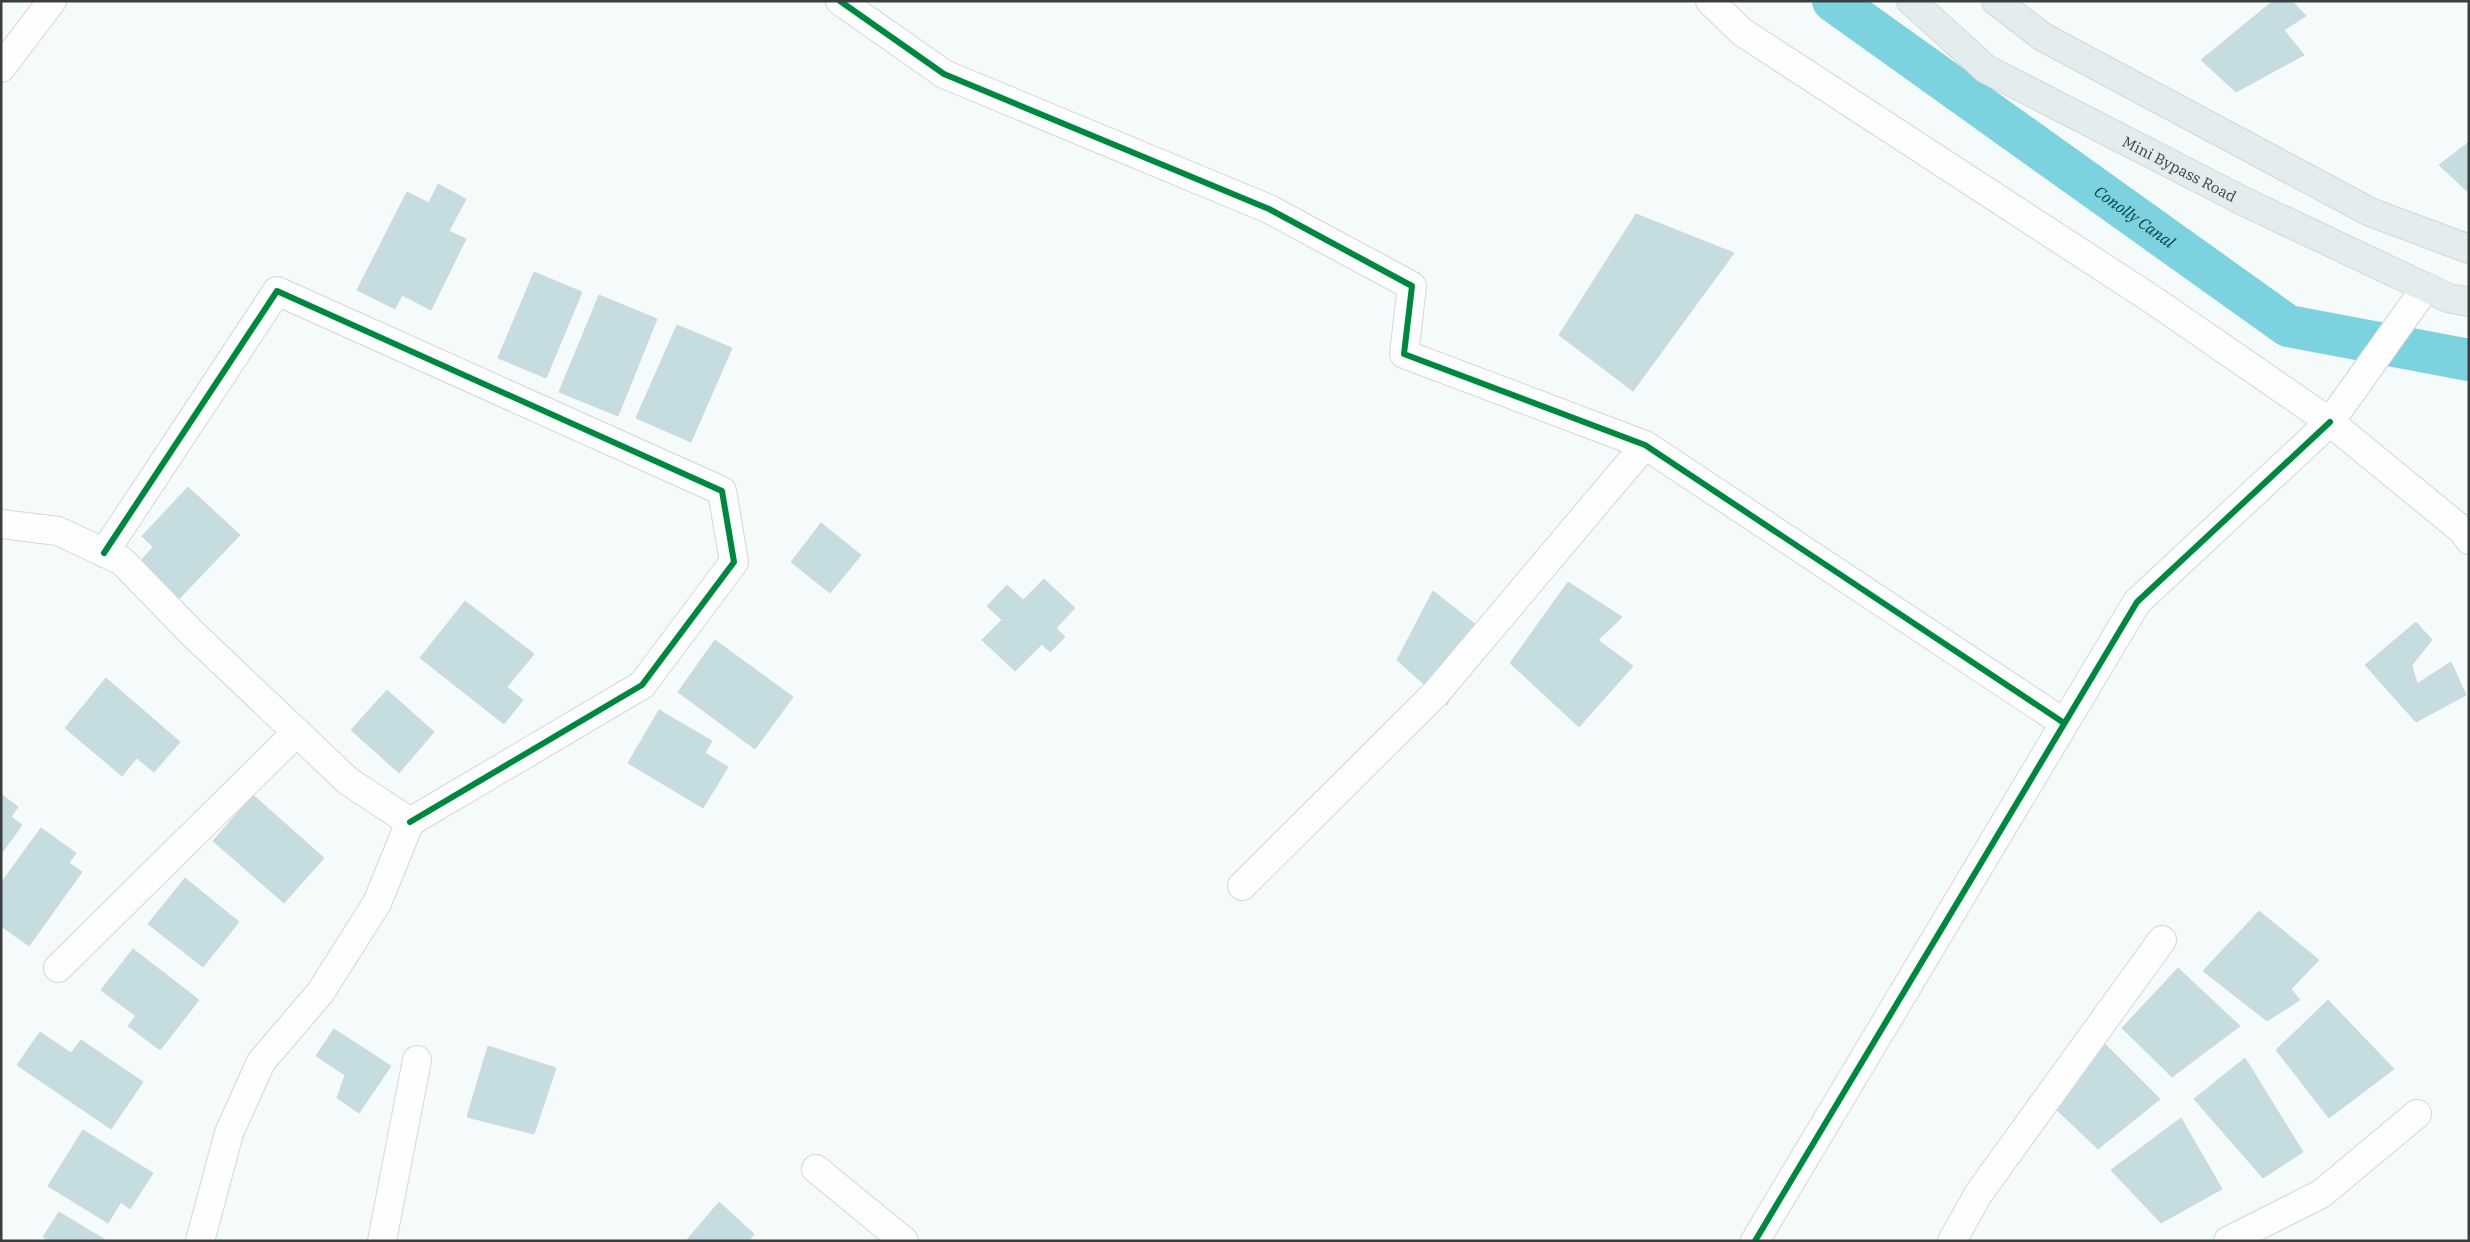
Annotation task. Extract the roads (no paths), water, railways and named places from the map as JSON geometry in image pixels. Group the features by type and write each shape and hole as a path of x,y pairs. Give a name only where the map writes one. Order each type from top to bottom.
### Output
{"main road":[{"name":"Mini Bypass Road","path":"1911,1 1986,70 2245,202 2448,298 2469,302"},
{"path":"1996,1 2043,38 2361,207 2469,249"}],"street":[{"path":"1,68 52,1"},
{"path":"840,1 944,74 1269,209 1412,286 1404,354 1645,445 2064,724"},
{"path":"1710,1 1742,32 2153,300 2331,421 2463,531 2469,540"},
{"path":"1755,1241 2137,602 2331,421 2426,287"},
{"path":"104,553 277,291 722,491 734,562 642,685 410,822 378,903 320,993 261,1062 229,1133 200,1241"},
{"path":"1242,886 1436,694 1645,445"},
{"path":"1,524 58,531 122,561 193,634 348,781 410,822"},
{"path":"58,968 297,732"},
{"path":"1952,1241 1979,1193 2162,940"},
{"path":"382,1241 417,1060"},
{"path":"2228,1241 2321,1194 2417,1114"},
{"path":"816,1169 904,1241"}],"waterway":[{"name":"Conolly Canal","path":"1833,1 2288,326 2469,360"}]}
